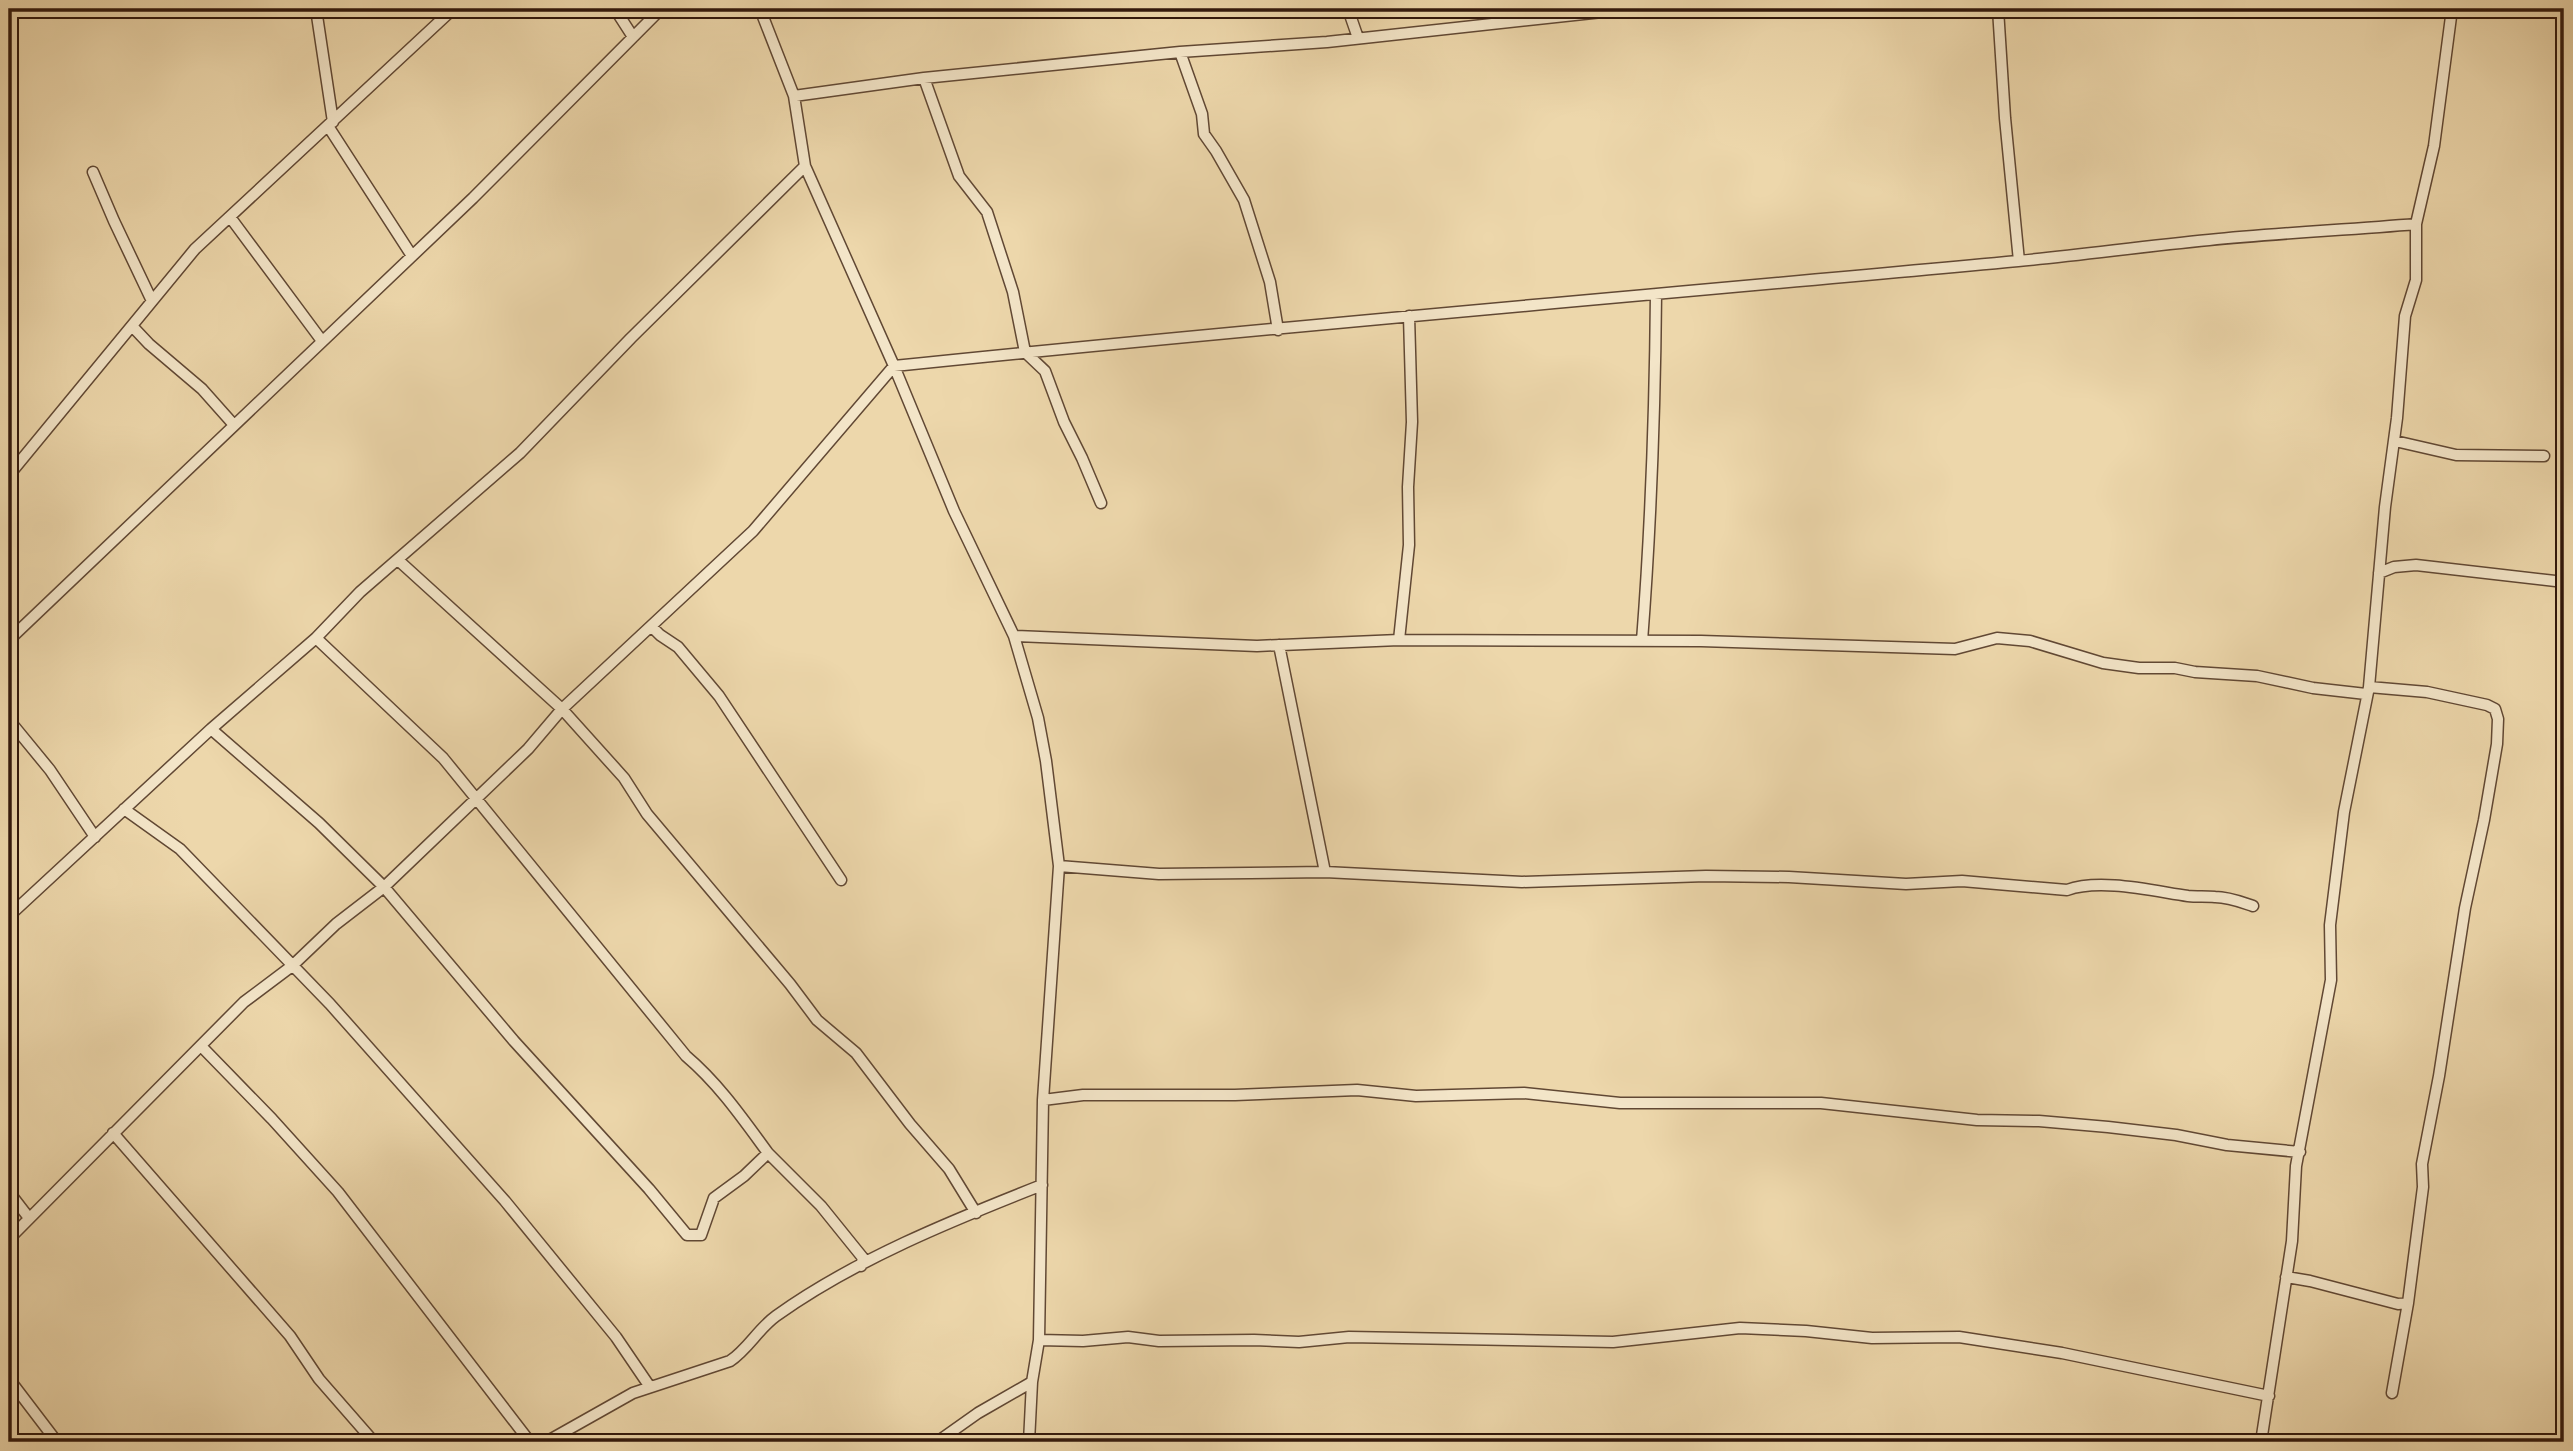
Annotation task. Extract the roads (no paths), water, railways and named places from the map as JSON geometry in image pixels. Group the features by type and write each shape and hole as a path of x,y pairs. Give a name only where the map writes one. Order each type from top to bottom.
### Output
{"street":[{"path":"316,9 331,124 412,256"},
{"path":"9,475 195,249 453,9"},
{"path":"615,9 633,37"},
{"path":"9,640 412,256 661,9"},
{"path":"760,9 794,96 805,166 894,366 954,512 1014,636 1038,718 1059,866 1043,1100 1039,1340 1031,1382 1029,1442"},
{"path":"1348,9 1358,38"},
{"path":"794,96 924,78 1180,52 1358,38 1630,9"},
{"path":"1998,9 2019,261"},
{"path":"2261,1442 2291,1241 2296,1166 2331,979 2330,925 2344,812 2368,691 2406,316 2416,280 2416,224 2434,146 2452,9"},
{"path":"1180,52 1202,114 1204,134 1244,200 1270,282 1278,330"},
{"path":"924,78 959,176 987,212 1013,292 1025,352 1045,371 1064,422 1101,503"},
{"path":"9,916 211,729 316,638 360,592 520,453 631,338 805,166"},
{"path":"93,172 152,301"},
{"path":"230,217 322,341"},
{"path":"9,1239 244,1002 292,966 335,924 384,887 528,749 562,709 753,531 894,366 1184,336 1278,330 2019,261 2213,239 2416,224"},
{"path":"1642,641 1651,528 1656,294"},
{"path":"1399,640 1409,545 1408,487 1412,422 1409,316"},
{"path":"132,326 202,389 234,425"},
{"path":"2395,441 2456,455 2544,456"},
{"path":"398,560 562,709 624,778 647,814 817,1020 856,1053 910,1124 949,1169 976,1213"},
{"path":"2379,573 2395,566 2416,565 2564,582"},
{"path":"651,626 678,648 719,696 841,880"},
{"path":"1014,636 1279,645 1399,640 1642,641 1955,649 1997,638 2030,642 2103,663 2128,667 2175,668 2257,676 2313,688 2427,692 2495,709 2498,719 2497,744 2465,908 2439,1076 2422,1164 2423,1187 2408,1303 2392,1393"},
{"path":"316,638 443,758 686,1056 736,1109 768,1153 821,1206 863,1258 861,1266"},
{"path":"1279,645 1325,872"},
{"path":"9,720 50,770 95,837"},
{"path":"211,729 319,823 384,887 514,1041 649,1189 687,1235 701,1234 714,1198 744,1176 768,1153"},
{"path":"124,809 180,849 330,1004 505,1201 616,1337 650,1387"},
{"path":"1059,866 1158,874 1325,872 1522,882 1706,876 1790,877 1906,884 1962,881 2067,890 2082,884 2152,890 2190,897 2217,897 2253,906"},
{"path":"201,1046 338,1192 530,1442"},
{"path":"1043,1100 1083,1095 1235,1095 1357,1090 1416,1096 1524,1093 1620,1103 1821,1103 1977,1120 2039,1121 2108,1127 2176,1135 2227,1145 2300,1152"},
{"path":"113,1133 290,1336 319,1379 374,1442"},
{"path":"546,1442 634,1392 730,1361 776,1316 861,1266 910,1241 1042,1185"},
{"path":"9,1192 29,1218"},
{"path":"2286,1277 2398,1304 2408,1303"},
{"path":"1039,1340 1083,1341 1128,1337 1185,1342 1299,1342 1349,1337 1613,1342 1740,1328 1806,1331 1872,1338 1959,1338 2062,1353 2269,1396"},
{"path":"9,1379 57,1442"},
{"path":"937,1442 978,1413 1031,1382"}]}
